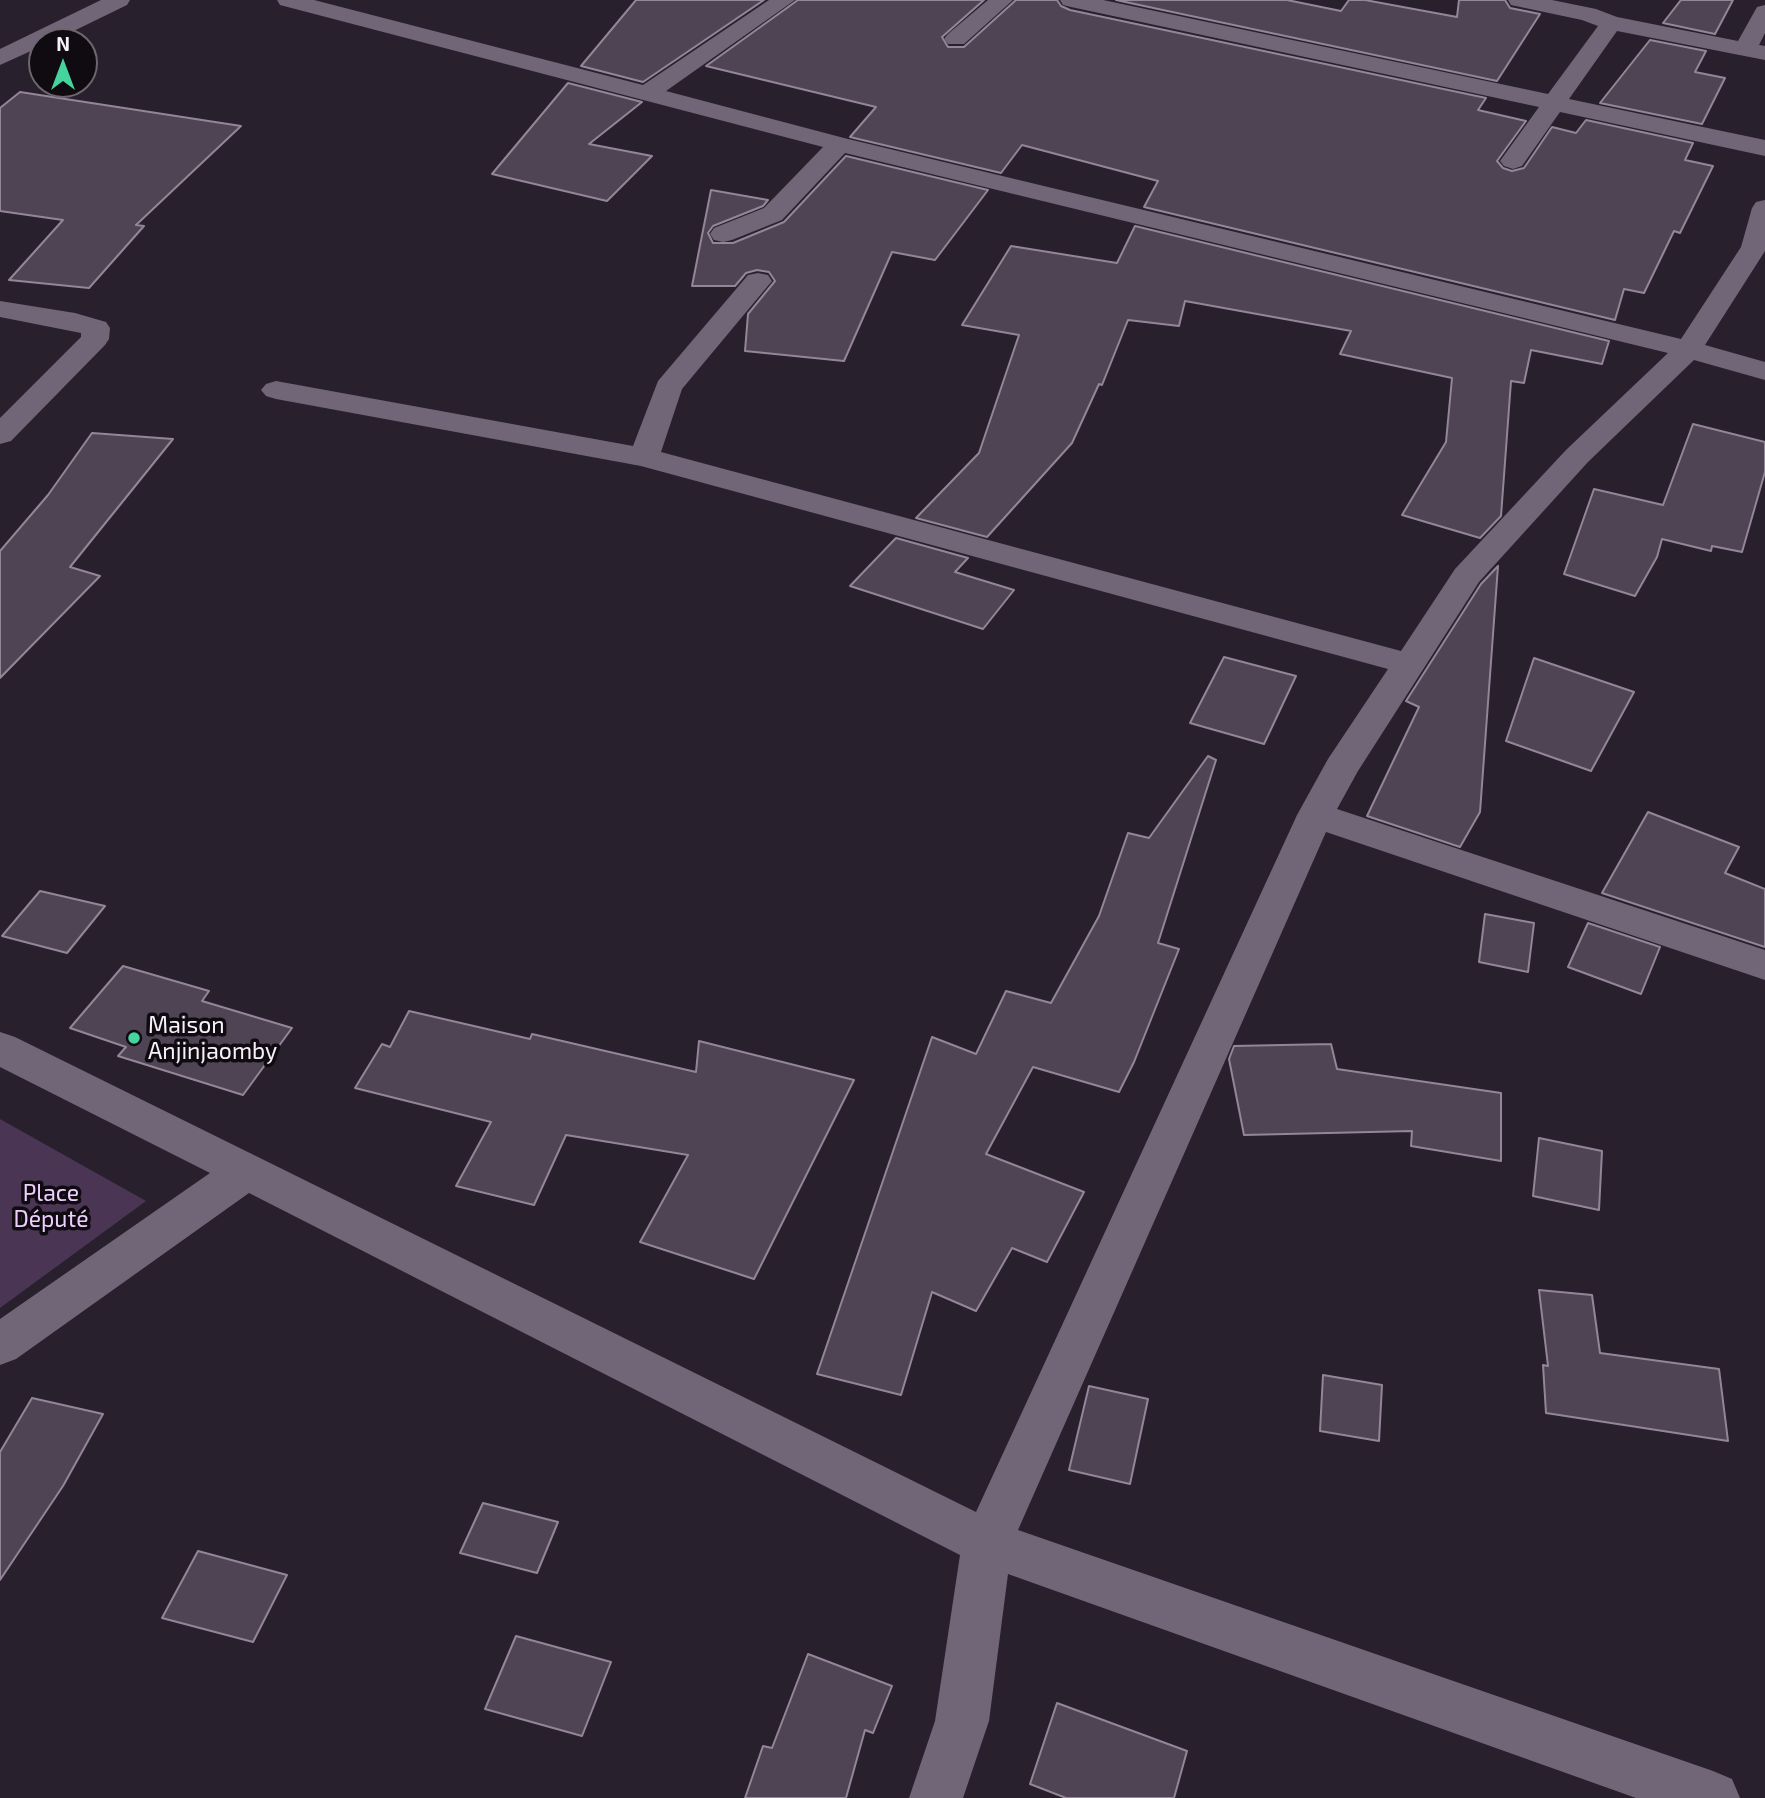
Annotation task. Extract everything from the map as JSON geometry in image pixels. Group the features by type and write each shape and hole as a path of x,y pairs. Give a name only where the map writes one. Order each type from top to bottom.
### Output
{"street":[{"path":"0,58 119,0"},
{"path":"288,0 840,144 1688,349 1765,371"},
{"path":"648,93 784,0"},
{"path":"956,39 1002,0"},
{"path":"1071,0 1185,15 1765,148"},
{"path":"1518,0 1588,14 1611,23 1755,51 1765,12"},
{"path":"1513,161 1611,23"},
{"path":"723,234 774,214 840,144"},
{"path":"936,1798 962,1721 987,1544 1315,815 1341,768 1467,576 1577,456 1688,349 1754,247 1765,208"},
{"path":"644,457 668,387 758,281"},
{"path":"0,309 65,319 96,328 95,339 0,435"},
{"path":"276,390 644,457 1410,664"},
{"path":"1315,815 1765,965"},
{"path":"0,1048 987,1544 1713,1798"},
{"path":"0,1345 247,1171"}],"green space":[{"name":"Place Député","path":"0,1119 146,1201 0,1308"}],"building":[{"path":"636,0 764,0 643,82 581,66"},
{"path":"798,0 984,0 942,37 948,47 964,47 1016,0 1057,0 1061,6 1070,10 1486,98 1478,110 1526,121 1497,161 1503,168 1512,171 1524,168 1552,127 1576,133 1586,120 1693,143 1685,160 1713,166 1680,233 1674,231 1644,293 1624,289 1615,320 1144,207 1158,181 1022,145 1001,173 850,137 876,107 706,66"},
{"path":"1116,0 1287,0 1341,11 1349,0 1365,0 1457,17 1459,0 1505,0 1510,8 1540,14 1497,81"},
{"path":"1681,0 1733,0 1715,34 1663,23"},
{"path":"1650,40 1706,51 1695,72 1725,78 1702,124 1600,103"},
{"path":"568,83 642,102 589,144 652,156 607,201 492,174"},
{"path":"20,92 28,93 28,98 59,98 241,126 136,225 144,226 89,288 9,280 63,220 0,211 0,108"},
{"path":"846,156 988,190 935,260 892,252 844,361 745,351 748,314 775,281 769,272 757,270 746,273 735,286 692,286 711,190 768,200 763,206 713,226 708,233 713,243 733,243 784,222"},
{"path":"1135,226 1609,341 1602,364 1531,350 1524,383 1511,381 1501,516 1480,538 1402,515 1446,442 1452,378 1340,354 1351,331 1185,301 1179,326 1128,320 1102,385 1099,384 1072,443 987,537 916,518 979,453 1019,335 962,325 1011,246 1117,263"},
{"path":"1693,424 1765,442 1765,472 1742,552 1712,546 1711,551 1662,539 1657,557 1635,596 1564,574 1594,489 1663,505"},
{"path":"92,433 173,439 70,567 100,576 0,678 0,551 48,495"},
{"path":"896,538 968,558 955,572 1014,590 983,629 850,586"},
{"path":"1498,566 1480,812 1460,847 1367,816 1419,707 1406,701 1481,584"},
{"path":"1224,657 1296,676 1264,744 1190,723"},
{"path":"1534,658 1634,692 1591,771 1506,741"},
{"path":"1208,756 1216,760 1158,943 1179,949 1134,1062 1119,1092 1033,1067 986,1154 1084,1192 1047,1262 1012,1248 976,1311 932,1292 901,1395 817,1374 932,1037 976,1054 1006,991 1051,1003 1099,916 1128,833 1149,838"},
{"path":"1648,812 1739,847 1725,873 1765,889 1765,947 1602,893"},
{"path":"40,891 105,906 67,953 2,936"},
{"path":"1485,914 1534,923 1528,972 1479,962"},
{"path":"1588,923 1660,947 1641,994 1568,967"},
{"path":"123,966 209,991 202,1001 292,1028 243,1095 118,1056 126,1047 70,1028"},
{"path":"409,1011 530,1039 532,1034 696,1072 699,1041 854,1080 754,1279 640,1242 688,1155 566,1135 534,1205 456,1186 491,1122 355,1088 382,1044 390,1047"},
{"path":"1331,1044 1337,1069 1501,1093 1501,1161 1411,1146 1412,1131 1244,1135 1229,1059 1234,1046"},
{"path":"1539,1138 1602,1151 1599,1210 1533,1196"},
{"path":"1539,1290 1592,1295 1600,1353 1719,1369 1728,1441 1546,1413 1543,1365 1548,1366"},
{"path":"1323,1375 1382,1385 1379,1441 1320,1431"},
{"path":"1089,1386 1148,1399 1130,1484 1069,1470"},
{"path":"32,1398 103,1414 63,1486 0,1580 0,1452"},
{"path":"483,1503 558,1522 537,1573 460,1553"},
{"path":"198,1551 287,1575 253,1642 162,1618"},
{"path":"516,1636 611,1662 582,1736 485,1709"},
{"path":"808,1654 892,1686 873,1733 865,1730 846,1798 745,1798 763,1746 772,1748"},
{"path":"1057,1703 1187,1751 1174,1798 1066,1798 1030,1784"}],"place":[{"name":"Maison Anjinjaomby","path":"134,1038"}]}
